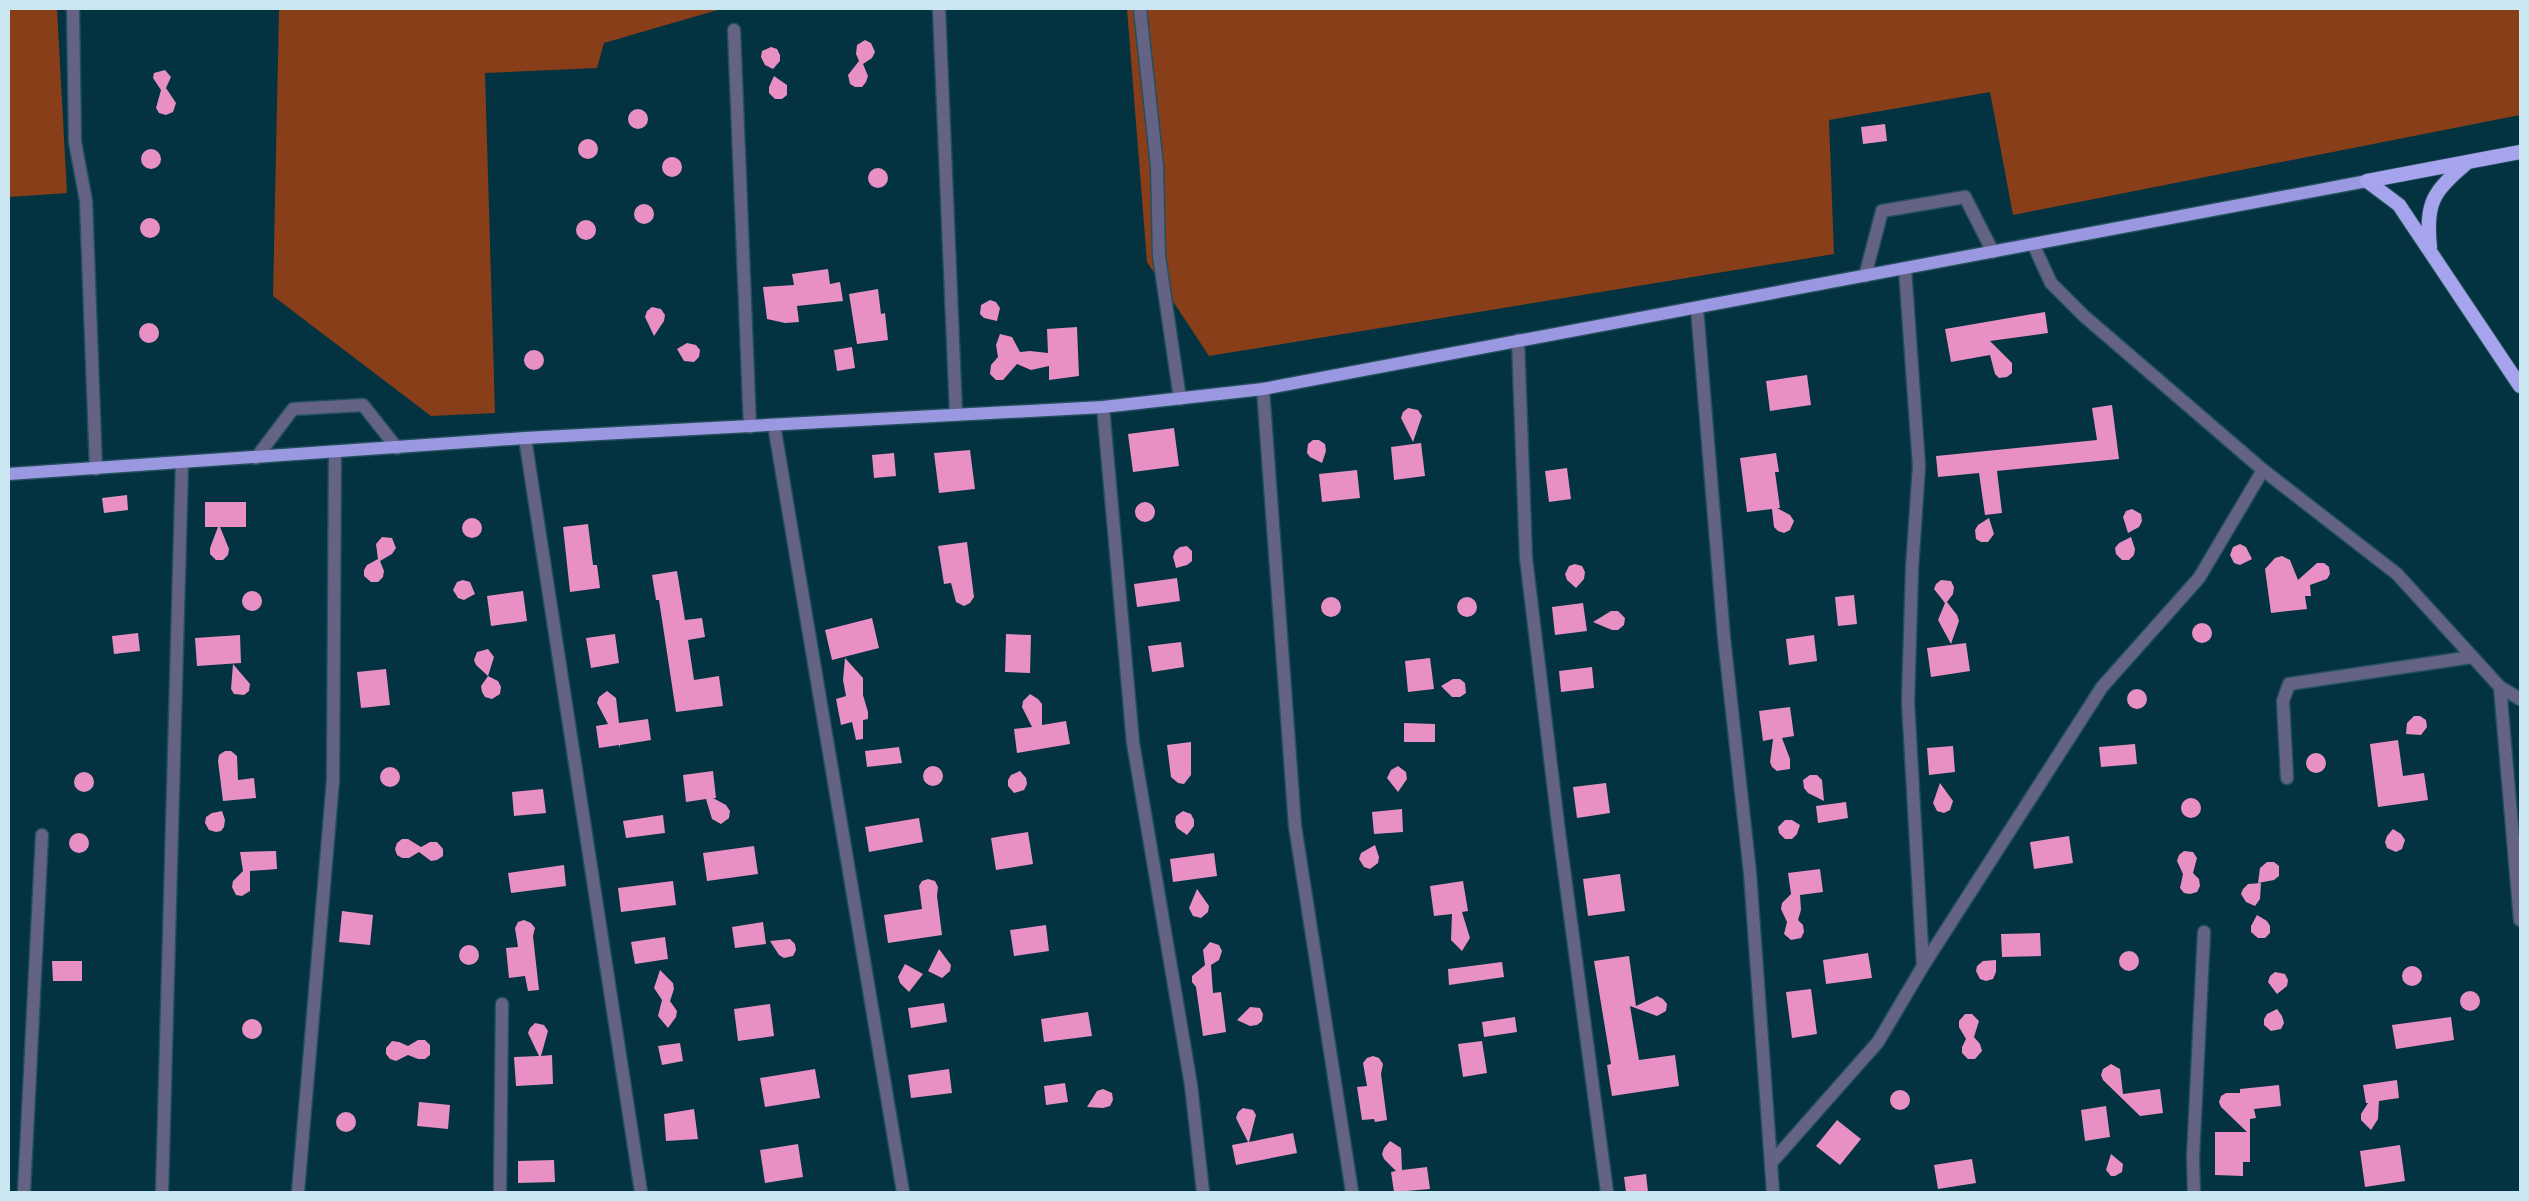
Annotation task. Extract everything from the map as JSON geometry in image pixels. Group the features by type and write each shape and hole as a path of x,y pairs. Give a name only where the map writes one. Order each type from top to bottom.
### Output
{"highway":[{"path":"2367,181 2520,152"},
{"path":"2430,249 2428,226 2430,208 2441,184 2469,162"},
{"path":"2367,181 2399,205 2520,386"}],"main road":[{"path":"9,474 525,438 1103,407 1180,399 1262,388 2367,181"}],"street":[{"path":"73,9 75,142 86,201 96,469"},
{"path":"939,9 956,414"},
{"path":"1140,9 1157,166 1159,256 1180,399"},
{"path":"734,30 750,427"},
{"path":"1865,276 1882,211 1965,197 1993,252"},
{"path":"2034,244 2051,284 2084,316 2263,470 2397,574 2500,687 2520,700"},
{"path":"1905,269 1919,466 1912,569 1908,702 1923,966"},
{"path":"1697,308 1724,638 1750,873 1773,1192"},
{"path":"1518,340 1526,558 1559,832 1607,1192"},
{"path":"1262,388 1295,826 1352,1192"},
{"path":"256,458 293,409 363,405 397,448"},
{"path":"1103,407 1133,744 1191,1085 1203,1192"},
{"path":"774,425 903,1192"},
{"path":"525,438 641,1192"},
{"path":"298,1192 333,780 335,452"},
{"path":"162,1192 182,463"},
{"path":"1772,1162 1878,1042 1923,966 2102,687 2199,578 2263,470"},
{"path":"2287,778 2283,701 2289,684 2472,657"},
{"path":"2500,687 2520,920"},
{"path":"24,1192 42,835"},
{"path":"2194,1192 2193,1158 2204,932"},
{"path":"500,1192 502,1004"}],"shaded area":[{"path":"9,9 57,9 67,193 9,197"},
{"path":"279,9 721,9 604,43 597,68 485,73 495,413 431,416 273,296"},
{"path":"1127,9 2520,9 2520,115 2013,215 1990,92 1829,120 1834,254 1209,356 1147,262"}],"building":[{"path":"865,40 871,43 875,52 872,58 863,64 868,76 866,82 862,87 855,87 850,84 848,75 859,61 856,54 857,45"},
{"path":"771,47 777,49 780,55 780,61 773,69 765,65 761,57 762,51"},
{"path":"165,70 171,77 166,88 176,103 173,112 166,115 159,113 156,108 161,90 153,78 154,73"},
{"path":"774,76 787,85 787,95 782,99 775,99 769,93 769,87"},
{"path":"638,109 645,112 648,119 645,126 638,129 631,126 628,119 631,112"},
{"path":"1885,124 1887,141 1863,144 1861,127"},
{"path":"588,139 595,142 598,149 595,156 588,159 581,156 578,149 581,142"},
{"path":"151,149 158,152 161,159 158,166 151,169 144,166 141,159 144,152"},
{"path":"672,157 679,160 682,167 679,174 672,177 665,174 662,167 665,160"},
{"path":"878,168 885,171 888,178 885,185 878,188 871,185 868,178 871,171"},
{"path":"644,204 651,207 654,214 651,221 644,224 637,221 634,214 637,207"},
{"path":"150,218 157,221 160,228 157,235 150,238 143,235 140,228 143,221"},
{"path":"586,220 593,223 596,230 593,237 586,240 579,237 576,230 579,223"},
{"path":"828,269 830,284 840,282 843,301 797,306 799,322 785,323 767,319 763,287 794,285 792,274"},
{"path":"878,289 881,314 885,313 888,340 857,344 849,294"},
{"path":"990,300 996,302 1000,308 997,321 984,318 980,314 981,305"},
{"path":"652,307 661,309 665,315 664,321 654,336 645,317 647,311"},
{"path":"2045,312 2048,333 1990,341 2012,363 2012,373 2007,377 1999,378 1995,374 1990,355 1951,362 1945,329"},
{"path":"149,323 156,326 159,333 156,340 149,343 142,340 139,333 142,326"},
{"path":"1077,327 1079,376 1049,380 1049,366 1031,370 1017,364 1003,380 996,380 990,374 991,365 998,357 996,345 1000,334 1012,337 1020,352 1048,353 1047,329"},
{"path":"687,343 696,345 700,350 699,357 694,362 684,361 677,349"},
{"path":"852,347 855,368 837,371 834,350"},
{"path":"534,350 541,353 544,360 541,367 534,370 527,367 524,360 527,353"},
{"path":"1807,375 1811,405 1770,411 1766,381"},
{"path":"2112,405 2119,459 1997,471 2002,513 1985,515 1979,473 1938,477 1936,456 2097,440 2092,408"},
{"path":"1408,408 1418,410 1422,416 1413,442 1401,418 1403,412"},
{"path":"1174,428 1179,466 1133,472 1128,434"},
{"path":"1313,440 1319,440 1325,444 1326,451 1322,463 1310,457 1307,453 1308,444"},
{"path":"1421,443 1425,476 1394,480 1391,447"},
{"path":"970,450 975,489 939,493 934,453"},
{"path":"894,453 896,476 874,478 872,455"},
{"path":"1776,453 1779,472 1775,472 1780,508 1777,508 1790,515 1794,521 1790,530 1784,533 1774,527 1772,509 1747,512 1740,458"},
{"path":"1567,468 1571,499 1549,502 1545,471"},
{"path":"1357,470 1360,498 1322,502 1319,474"},
{"path":"127,495 128,510 104,513 102,498"},
{"path":"205,502 246,502 246,527 220,527 229,549 228,555 223,560 216,560 210,554 210,548 218,527 205,527"},
{"path":"1145,502 1152,505 1155,512 1152,519 1145,522 1138,519 1135,512 1138,505"},
{"path":"2132,509 2141,514 2142,521 2139,527 2128,533 2123,517 2126,511"},
{"path":"472,518 479,521 482,528 479,535 472,538 465,535 462,528 465,521"},
{"path":"1989,518 1994,534 1988,542 1981,542 1976,539 1975,530 1978,525"},
{"path":"588,524 593,565 597,565 600,588 570,592 563,527"},
{"path":"382,537 392,538 396,548 392,554 380,561 384,571 383,577 378,582 371,582 364,576 364,570 367,565 378,559 376,544"},
{"path":"2131,537 2135,549 2134,555 2129,560 2122,560 2116,554 2115,548 2119,543"},
{"path":"967,542 974,597 970,603 964,606 956,602 951,583 944,584 938,546"},
{"path":"2240,544 2246,547 2252,559 2240,565 2234,563 2230,555 2233,547"},
{"path":"1187,546 1192,551 1192,561 1187,565 1176,568 1173,557 1175,551 1180,547"},
{"path":"2282,556 2290,560 2298,580 2317,563 2324,563 2329,567 2330,574 2327,579 2310,585 2311,596 2305,596 2307,609 2271,613 2265,569 2275,558"},
{"path":"1575,564 1582,566 1585,572 1584,579 1576,588 1567,580 1565,574 1569,566"},
{"path":"677,571 685,620 702,618 705,637 688,640 694,680 719,676 723,706 676,712 659,600 656,600 652,575"},
{"path":"1177,578 1180,601 1137,607 1134,584"},
{"path":"463,580 470,582 475,594 464,600 458,598 453,590 457,582"},
{"path":"1941,580 1951,581 1954,587 1953,594 1947,602 1957,615 1959,621 1951,644 1938,620 1945,603 1934,589"},
{"path":"252,591 259,594 262,601 259,608 252,611 245,608 242,601 245,594"},
{"path":"523,591 527,621 491,626 487,596"},
{"path":"1854,595 1857,624 1838,626 1835,597"},
{"path":"1331,597 1338,600 1341,607 1338,614 1331,617 1324,614 1321,607 1324,600"},
{"path":"1467,597 1474,600 1477,607 1474,614 1467,617 1460,614 1457,607 1460,600"},
{"path":"1583,603 1587,631 1555,635 1552,607"},
{"path":"1611,611 1618,611 1625,618 1624,625 1618,630 1612,630 1593,622"},
{"path":"872,618 879,648 832,660 825,630"},
{"path":"2202,623 2209,626 2212,633 2209,640 2202,643 2195,640 2192,633 2195,626"},
{"path":"138,633 140,651 114,654 112,636"},
{"path":"615,634 619,663 591,668 586,638"},
{"path":"1006,634 1031,635 1030,673 1005,672"},
{"path":"240,635 241,663 197,666 195,638"},
{"path":"1814,635 1817,661 1789,665 1786,639"},
{"path":"1181,642 1184,667 1152,672 1148,646"},
{"path":"1966,643 1970,671 1931,677 1927,648"},
{"path":"488,649 494,657 488,676 476,665 474,660 477,652"},
{"path":"845,658 863,678 863,695 868,719 863,720 863,739 856,740 852,722 841,725 836,699 846,696 843,680"},
{"path":"1430,658 1434,689 1408,692 1405,661"},
{"path":"233,664 250,684 249,691 244,695 234,694 231,689"},
{"path":"1592,667 1594,688 1561,692 1559,671"},
{"path":"386,669 390,705 361,708 357,672"},
{"path":"488,676 498,681 501,687 500,694 492,699 485,697 482,692 481,686"},
{"path":"1453,679 1460,679 1465,683 1466,693 1460,697 1452,697 1441,686"},
{"path":"2137,689 2144,692 2147,699 2144,706 2137,709 2130,706 2127,699 2130,692"},
{"path":"607,691 616,698 619,723 648,719 651,740 620,745 620,748 619,745 599,748 596,726 608,724 597,703 599,697"},
{"path":"1030,694 1042,704 1042,725 1066,721 1070,744 1017,753 1014,729 1032,727 1022,707 1023,701"},
{"path":"1790,707 1794,736 1782,738 1790,759 1790,769 1777,771 1770,762 1773,739 1763,741 1759,711"},
{"path":"2414,716 2420,716 2426,720 2427,727 2421,735 2406,734 2407,723"},
{"path":"1404,723 1435,724 1435,742 1404,742"},
{"path":"2398,740 2403,776 2424,773 2428,800 2378,807 2370,744"},
{"path":"1191,742 1191,775 1184,784 1178,783 1171,777 1167,745"},
{"path":"2135,744 2137,764 2101,767 2099,747"},
{"path":"1953,746 1955,772 1929,775 1927,748"},
{"path":"899,747 902,763 867,767 865,751"},
{"path":"225,751 231,751 237,756 238,780 254,778 256,798 223,801 218,761 219,755"},
{"path":"2316,753 2323,756 2326,763 2323,770 2316,773 2309,770 2306,763 2309,756"},
{"path":"933,766 940,769 943,776 940,783 933,786 926,783 923,776 926,769"},
{"path":"1398,766 1406,772 1407,779 1398,792 1387,778 1391,770"},
{"path":"390,767 397,770 400,777 397,784 390,787 383,784 380,777 383,770"},
{"path":"713,771 716,798 713,798 726,805 730,811 729,818 721,824 712,819 706,799 686,802 683,775"},
{"path":"1020,771 1026,778 1027,784 1024,790 1014,793 1008,786 1008,780 1011,775"},
{"path":"84,772 91,775 94,782 91,789 84,792 77,789 74,782 77,775"},
{"path":"1810,775 1817,775 1822,780 1824,801 1808,793 1804,788 1803,780"},
{"path":"1606,783 1610,813 1577,818 1573,787"},
{"path":"1940,783 1953,801 1950,810 1944,813 1937,811 1933,803"},
{"path":"543,789 546,813 514,816 512,792"},
{"path":"2191,798 2198,801 2201,808 2198,815 2191,818 2184,815 2181,808 2184,801"},
{"path":"1846,802 1848,818 1818,823 1816,806"},
{"path":"1402,809 1403,832 1374,834 1372,812"},
{"path":"222,811 225,820 224,827 221,831 216,832 209,830 205,823 206,817 212,813"},
{"path":"1183,811 1191,814 1194,820 1194,826 1187,835 1177,828 1175,822 1176,816"},
{"path":"663,815 665,833 626,838 623,821"},
{"path":"919,818 923,842 869,852 865,827"},
{"path":"1785,820 1792,820 1800,825 1797,834 1792,839 1785,839 1779,833 1778,827"},
{"path":"2393,829 2401,834 2405,840 2402,849 2396,852 2387,848 2385,842"},
{"path":"1028,832 1033,864 996,870 991,838"},
{"path":"79,833 86,836 89,843 86,850 79,853 72,850 69,843 72,836"},
{"path":"2069,836 2073,863 2034,869 2030,842"},
{"path":"402,839 408,839 421,847 430,842 437,842 443,849 443,856 431,861 419,852 409,858 402,858 397,855 395,849 397,843"},
{"path":"1375,845 1379,857 1378,863 1370,869 1364,867 1359,859 1361,853"},
{"path":"754,846 758,874 707,881 703,853"},
{"path":"276,851 277,869 250,871 250,891 242,896 236,895 232,887 233,881 243,871 240,852"},
{"path":"2184,851 2193,852 2197,858 2193,873 2199,879 2200,886 2197,892 2190,894 2184,893 2180,888 2183,874 2177,861 2179,855"},
{"path":"1214,853 1217,876 1173,882 1170,859"},
{"path":"2267,862 2274,862 2279,866 2279,876 2274,880 2258,883 2260,868"},
{"path":"564,865 566,886 511,893 508,873"},
{"path":"1820,869 1823,892 1800,895 1801,910 1798,920 1803,925 1804,932 1801,938 1791,940 1784,934 1787,922 1781,909 1782,903 1791,894 1788,873"},
{"path":"1620,874 1625,911 1588,916 1583,879"},
{"path":"928,879 935,881 938,887 937,896 942,935 888,943 884,915 922,909 919,886 922,881"},
{"path":"673,881 676,905 621,912 618,888"},
{"path":"1463,881 1468,911 1462,912 1470,938 1462,951 1451,940 1452,914 1434,916 1430,886"},
{"path":"2261,883 2260,899 2255,906 2246,902 2241,894 2243,889 2248,884"},
{"path":"1197,889 1209,906 1208,912 1201,918 1193,916 1189,908"},
{"path":"342,911 373,915 370,945 339,942"},
{"path":"2257,915 2267,921 2270,926 2270,933 2265,938 2258,938 2251,932 2251,926"},
{"path":"524,920 531,923 535,928 533,936 539,990 528,991 525,976 509,978 506,948 518,947 515,928 518,922"},
{"path":"763,922 766,944 735,948 732,927"},
{"path":"1046,925 1049,951 1014,956 1010,930"},
{"path":"2040,933 2041,956 2002,957 2001,934"},
{"path":"665,937 668,959 635,964 631,942"},
{"path":"790,939 795,944 796,950 793,956 784,958 779,955 770,941"},
{"path":"1210,942 1219,945 1222,951 1219,960 1211,965 1213,993 1221,992 1226,1032 1203,1036 1196,987 1192,982 1192,976 1205,965 1203,950"},
{"path":"469,945 476,948 479,955 476,962 469,965 462,962 459,955 462,948"},
{"path":"939,949 951,965 950,971 942,978 928,971"},
{"path":"2129,951 2136,954 2139,961 2136,968 2129,971 2122,968 2119,961 2122,954"},
{"path":"1868,953 1872,978 1826,984 1823,960"},
{"path":"1629,956 1636,1006 1657,996 1667,1004 1666,1011 1657,1016 1630,1006 1639,1060 1675,1055 1679,1086 1612,1096 1607,1065 1611,1064 1594,961"},
{"path":"1996,960 1996,972 1993,979 1986,981 1980,979 1976,971 1977,966 1983,961"},
{"path":"52,961 82,961 82,981 53,981"},
{"path":"1502,962 1504,977 1449,985 1448,969"},
{"path":"905,964 923,974 909,992 900,983 898,977"},
{"path":"2412,966 2419,969 2422,976 2419,983 2412,986 2405,983 2402,976 2405,969"},
{"path":"660,970 673,983 674,989 670,1001 677,1011 676,1017 668,1028 658,1016 662,1000 654,988"},
{"path":"2275,972 2285,974 2288,980 2287,986 2277,994 2268,982 2270,976"},
{"path":"1811,989 1817,1034 1792,1038 1786,992"},
{"path":"2470,991 2477,994 2480,1001 2477,1008 2470,1011 2463,1008 2460,1001 2463,994"},
{"path":"944,1003 947,1022 911,1028 908,1008"},
{"path":"770,1004 774,1036 738,1041 734,1009"},
{"path":"1250,1007 1260,1008 1263,1014 1262,1021 1257,1025 1250,1026 1237,1020"},
{"path":"2277,1009 2284,1023 2281,1029 2271,1031 2264,1025 2264,1019 2267,1014"},
{"path":"1088,1012 1092,1036 1044,1042 1041,1019"},
{"path":"1965,1014 1972,1014 1979,1021 1974,1037 1980,1044 1982,1051 1975,1059 1968,1059 1962,1053 1962,1047 1966,1039 1959,1027 1959,1021"},
{"path":"1515,1017 1517,1032 1484,1037 1482,1022"},
{"path":"2451,1017 2454,1040 2396,1049 2392,1025"},
{"path":"252,1019 259,1022 262,1029 259,1036 252,1039 245,1036 242,1029 245,1022"},
{"path":"535,1023 544,1025 548,1031 541,1056 552,1055 553,1084 516,1086 514,1057 539,1056 528,1033"},
{"path":"418,1040 425,1040 430,1045 430,1055 425,1059 418,1059 408,1055 396,1061 390,1059 386,1054 386,1048 392,1041 408,1046"},
{"path":"1482,1041 1487,1073 1463,1077 1458,1044"},
{"path":"680,1043 683,1061 662,1065 658,1046"},
{"path":"1373,1056 1379,1058 1383,1064 1381,1074 1387,1120 1375,1122 1374,1119 1362,1120 1357,1087 1367,1086 1363,1063 1367,1058"},
{"path":"2111,1064 2120,1069 2123,1094 2160,1089 2163,1113 2140,1116 2103,1080 2101,1075 2103,1069"},
{"path":"815,1069 820,1098 765,1107 760,1078"},
{"path":"949,1069 952,1093 911,1098 908,1075"},
{"path":"2397,1080 2399,1098 2379,1101 2378,1119 2371,1130 2361,1120 2361,1114 2368,1103 2366,1103 2363,1085"},
{"path":"1065,1083 1068,1102 1046,1105 1044,1086"},
{"path":"2279,1085 2281,1106 2254,1109 2256,1118 2250,1119 2250,1162 2243,1162 2243,1176 2215,1175 2215,1132 2247,1132 2221,1107 2219,1102 2221,1096 2226,1093 2240,1093 2240,1089"},
{"path":"1103,1089 1112,1093 1113,1100 1110,1106 1103,1108 1087,1107 1097,1091"},
{"path":"1900,1090 1907,1093 1910,1100 1907,1107 1900,1110 1893,1107 1890,1100 1893,1093"},
{"path":"419,1102 450,1105 448,1129 417,1126"},
{"path":"2106,1106 2110,1137 2085,1141 2081,1110"},
{"path":"1243,1108 1253,1110 1256,1115 1249,1142 1293,1133 1297,1153 1236,1165 1232,1145 1248,1142 1236,1118 1238,1112"},
{"path":"694,1109 698,1139 666,1141 664,1114"},
{"path":"346,1112 353,1115 356,1122 353,1129 346,1132 339,1129 336,1122 339,1115"},
{"path":"1837,1120 1861,1139 1840,1165 1816,1146"},
{"path":"1390,1141 1401,1148 1402,1170 1427,1167 1430,1189 1394,1192 1391,1172 1396,1171 1384,1159 1382,1154"},
{"path":"798,1144 803,1177 765,1183 760,1150"},
{"path":"2400,1145 2405,1181 2365,1187 2360,1151"},
{"path":"2111,1154 2123,1164 2122,1172 2115,1176 2111,1176 2106,1170"},
{"path":"1972,1159 1976,1183 1938,1189 1934,1165"},
{"path":"554,1160 555,1182 518,1183 518,1161"},
{"path":"1646,1174 1648,1192 1626,1192 1624,1177"}]}
